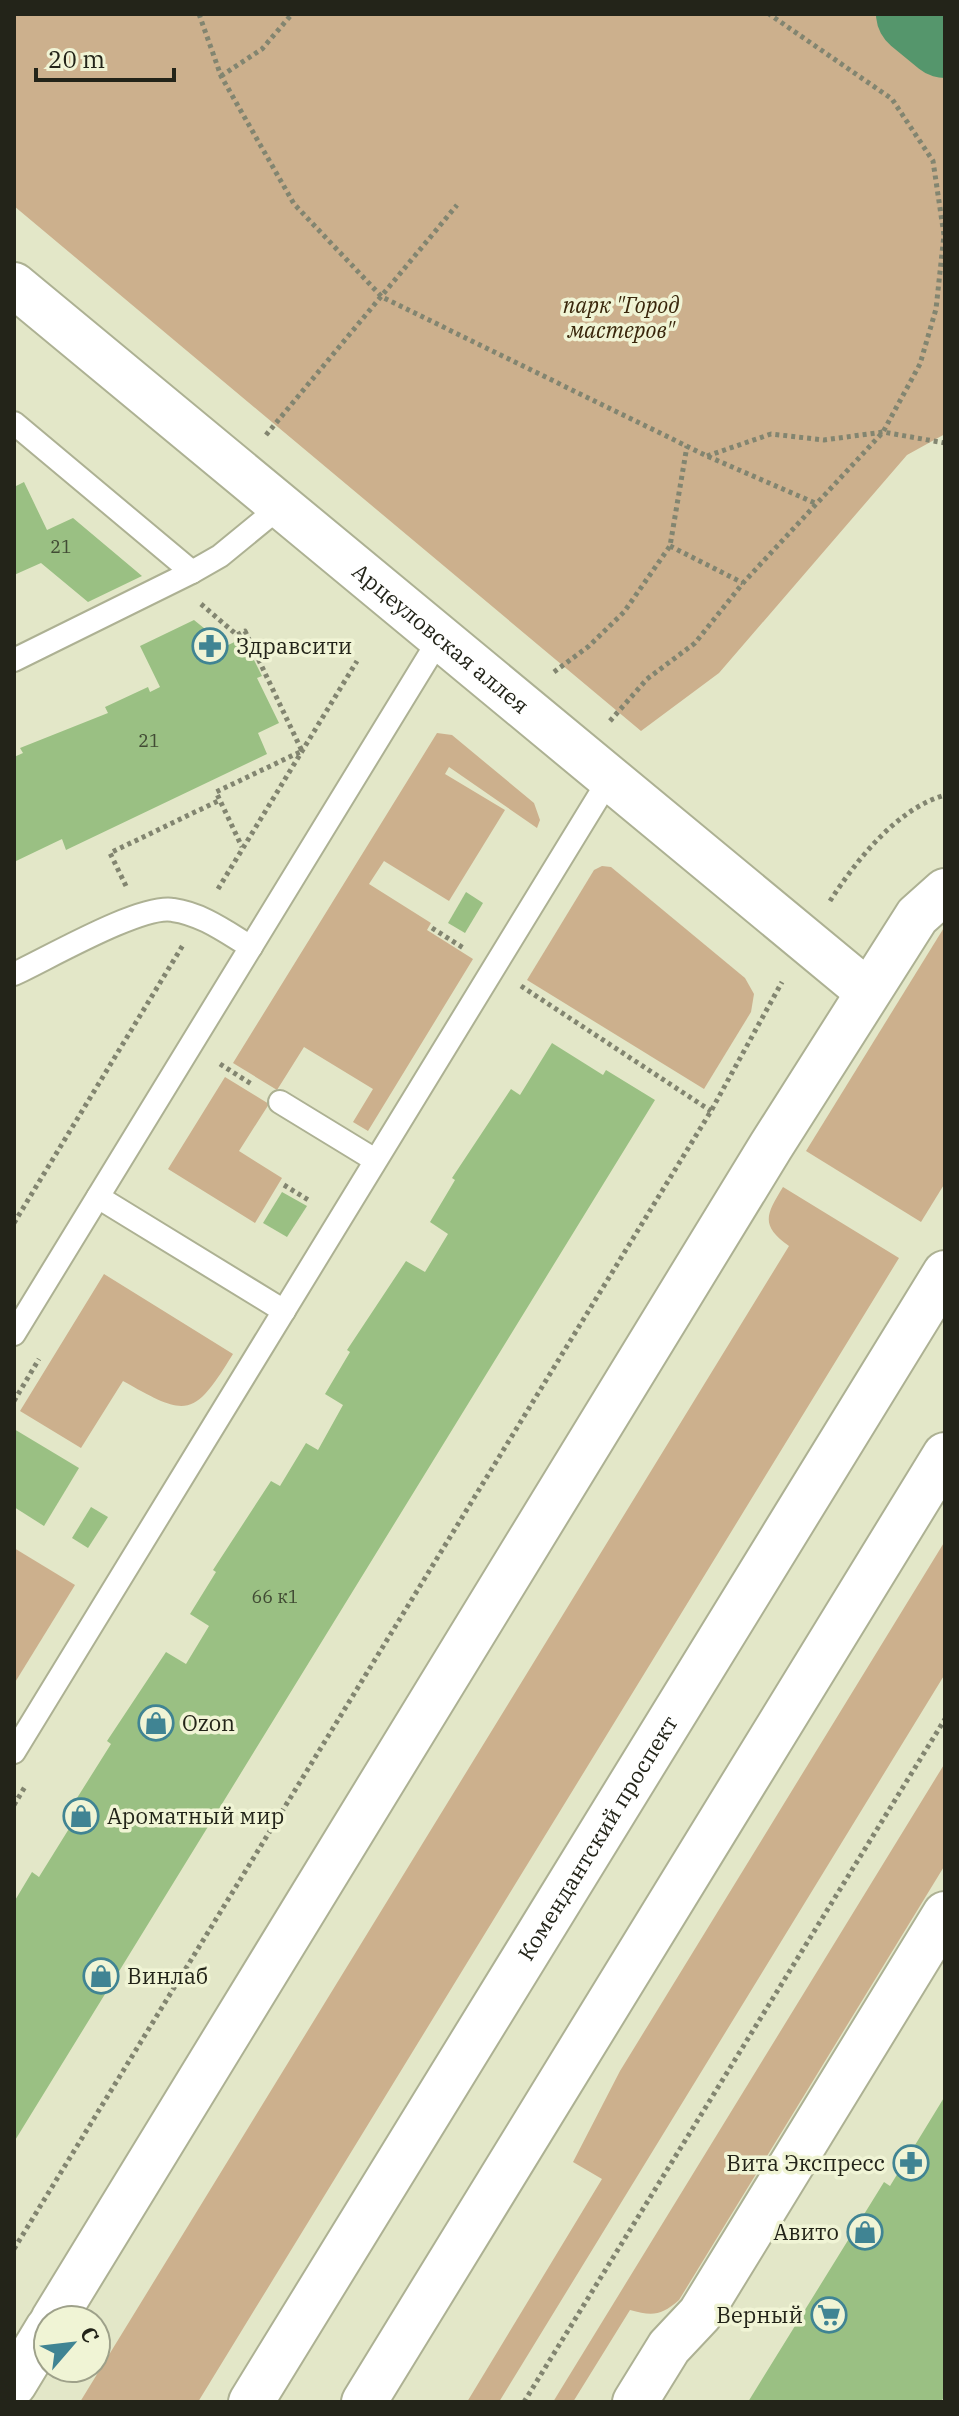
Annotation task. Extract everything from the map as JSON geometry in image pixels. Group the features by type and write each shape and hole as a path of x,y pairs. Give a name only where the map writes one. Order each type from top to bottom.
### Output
{"street":[{"name":"Арцеуловская аллея","path":"14,285 868,992"},
{"path":"63,2304 868,992 917,916 945,891"},
{"name":"Комендантский проспект","path":"251,2402 945,1273"},
{"path":"364,2402 945,1455"},
{"path":"635,2402 669,2347 700,2314 945,1914"},
{"path":"14,2384 32,2354"}],"lane":[{"path":"14,423 183,577"},
{"path":"14,660 220,556 281,506"},
{"path":"14,1334 440,638"},
{"path":"14,1752 610,778"},
{"path":"14,974 140,914 170,909 201,917 251,947"},
{"path":"280,1102 375,1160"},
{"path":"98,1197 284,1311"}],"path":[{"path":"199,14 221,76 294,204 382,297 707,456 815,503"},
{"path":"221,76 262,49 292,14"},
{"path":"608,722 647,679 695,643 743,583 883,432 920,364 936,309 944,235 933,161 892,99 769,14"},
{"path":"237,470 457,205"},
{"path":"707,456 771,434 824,440 883,432 945,443"},
{"path":"550,675 589,646 624,612 670,546 678,483 687,446"},
{"path":"670,546 743,583"},
{"path":"183,577 237,635 245,631 302,751 216,792 243,848"},
{"path":"827,905 855,863 890,827 945,795"},
{"path":"140,914 110,853 220,800"},
{"path":"493,969 711,1111"},
{"path":"14,2249 711,1111 782,982"},
{"path":"524,2402 945,1719"}],"green space":[{"name":"парк \"Город мастеров\"","path":"14,14 945,14 945,434 907,455 719,673 641,731 14,206"},
{"path":"437,733 452,735 534,803 540,820 537,828 449,767 445,774 505,810 449,901 384,861 369,884 431,923 427,930 473,959 368,1131 353,1122 373,1089 304,1047 277,1090 233,1063"},
{"path":"602,866 611,867 745,978 754,994 751,1012 704,1089 527,980 594,870"},
{"path":"945,926 945,1183 921,1222 806,1151"},
{"path":"225,1077 269,1104 239,1151 282,1178 255,1223 168,1169"},
{"path":"783,1187 899,1258 198,2402 80,2402 91,2384 112,2384 112,2350 789,1246 773,1232 770,1225 773,1205"},
{"path":"104,1274 233,1354 208,1391 187,1405 162,1401 123,1381 81,1448 20,1411"},
{"path":"945,1541 945,1674 499,2402 467,2402 602,2179 573,2162 620,2071"},
{"path":"14,1548 75,1585 14,1684"},
{"path":"945,1763 945,1865 679,2300 656,2313 630,2310 573,2402 553,2402"}],"building":[{"path":"24,482 47,530 73,518 142,576 88,602 41,563 14,575 14,487"},
{"path":"194,620 226,646 243,638 262,676 257,678 279,723 258,733 267,754 66,850 62,839 14,862 14,757 23,753 20,748 108,713 105,707 148,687 150,692 160,687 140,646"},
{"path":"466,892 483,903 465,933 448,923"},
{"path":"552,1043 603,1075 606,1070 655,1100 14,2142 14,1902 32,1872 39,1877 80,1811 72,1806 111,1744 107,1741 166,1652 186,1664 209,1626 190,1614 216,1572 213,1570 271,1481 280,1486 306,1443 318,1450 343,1405 325,1394 350,1352 347,1350 406,1261 425,1272 448,1234 430,1222 455,1180 452,1178 511,1089 520,1095"},
{"path":"282,1192 307,1206 287,1237 263,1223"},
{"path":"14,1429 79,1468 44,1526 14,1507"},
{"path":"91,1507 108,1517 88,1548 72,1538"},
{"path":"945,2096 945,2395 941,2402 748,2402 884,2182 890,2186"}],"waterway":[{"path":"917,14 945,37"}],"place":[{"name":"Здравсити","path":"210,646"},
{"name":"Ozon","path":"156,1723"},
{"name":"Ароматный мир","path":"81,1816"},
{"name":"Винлаб","path":"101,1976"},
{"name":"Вита Экспресс","path":"911,2163"},
{"name":"Авито","path":"865,2232"},
{"name":"Верный","path":"829,2315"}]}
